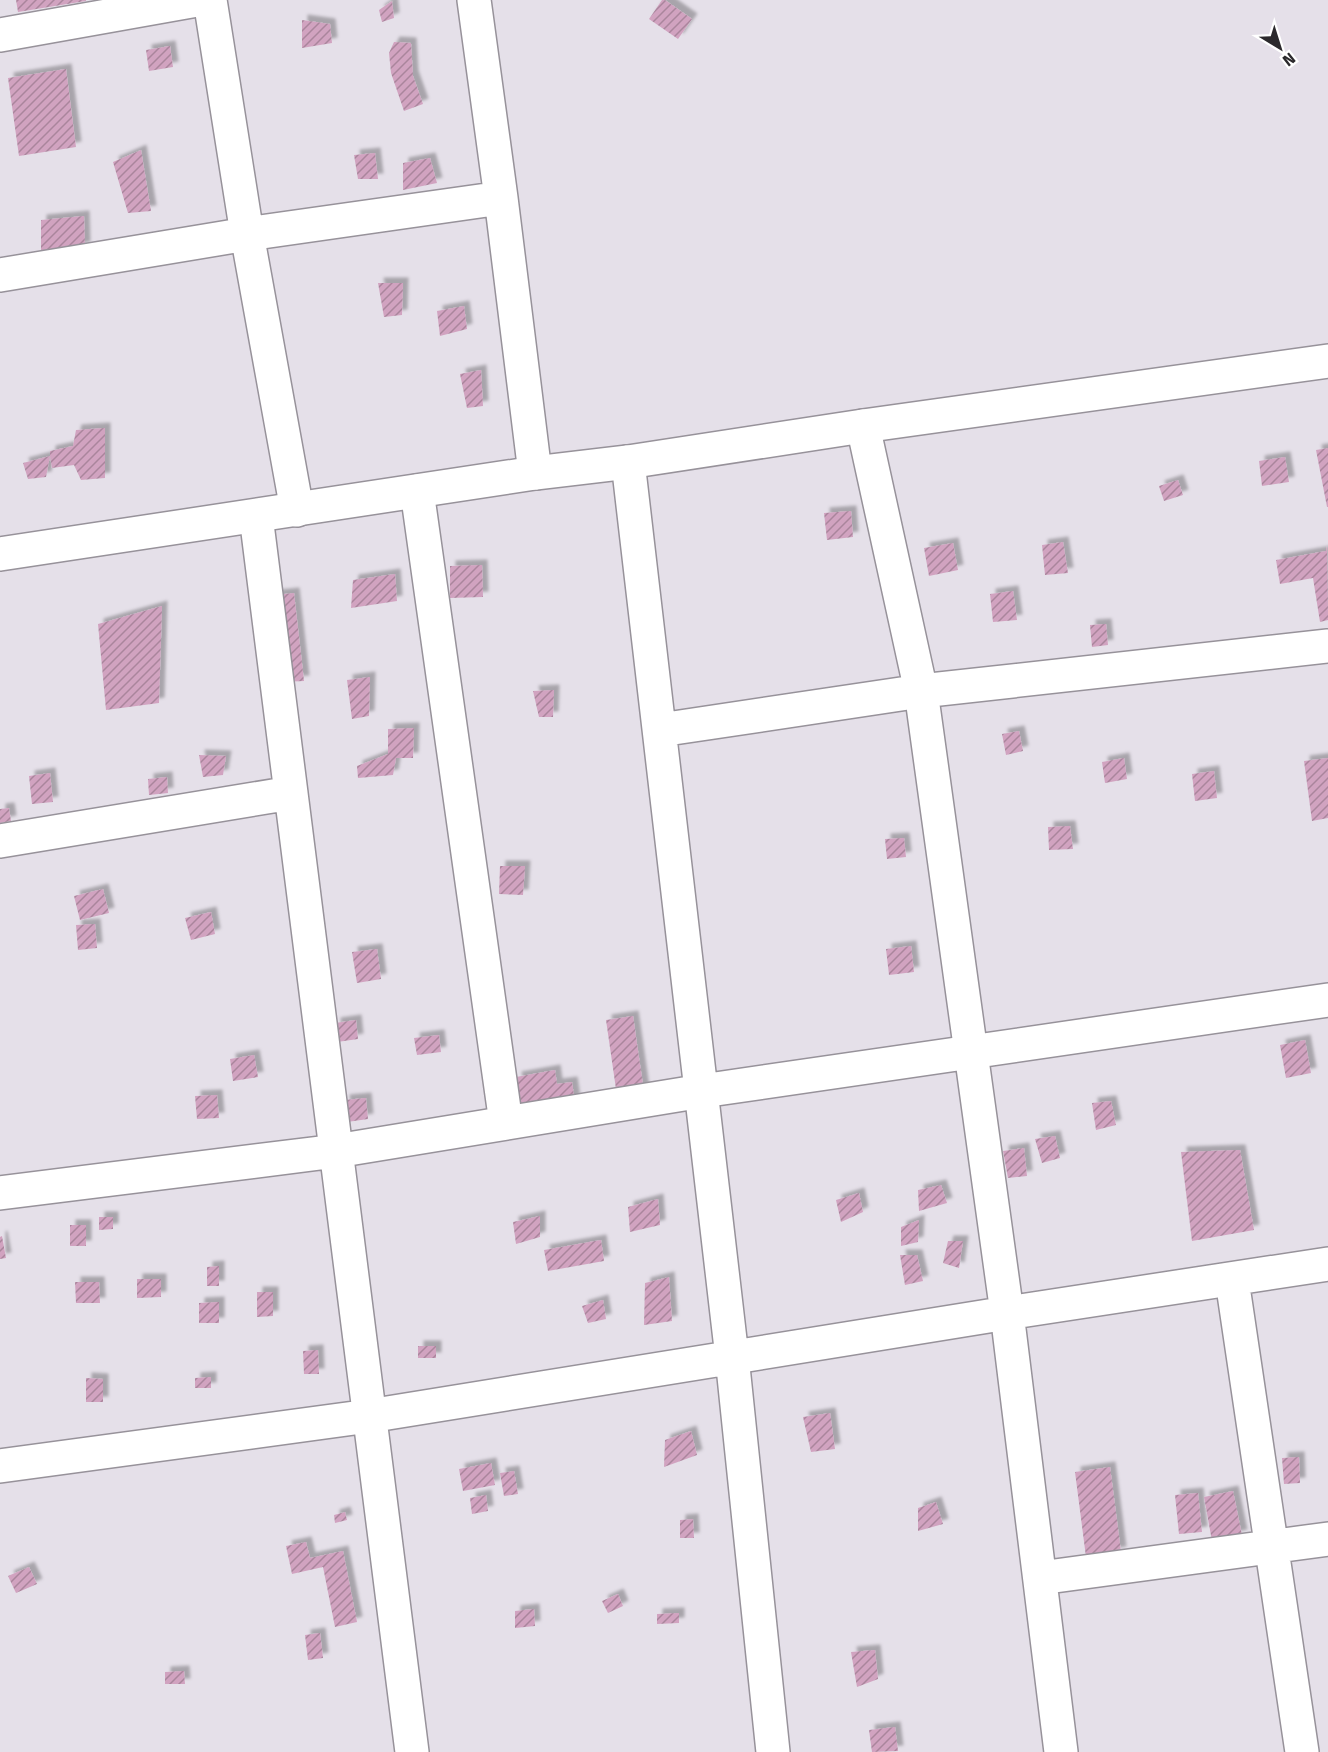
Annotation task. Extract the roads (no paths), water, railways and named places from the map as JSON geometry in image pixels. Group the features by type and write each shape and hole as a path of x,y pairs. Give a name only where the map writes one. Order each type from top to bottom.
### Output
{"street":[{"path":"0,35 197,0"},
{"path":"210,0 247,234 297,510"},
{"path":"474,0 535,473"},
{"path":"0,275 247,234 501,198"},
{"path":"0,554 535,473 628,462 862,426 1328,361"},
{"path":"862,426 921,691 1007,1313 1061,1752"},
{"path":"628,462 732,1357 773,1752"},
{"path":"417,492 506,1123"},
{"path":"256,516 411,1752"},
{"path":"660,730 921,691 1328,646"},
{"path":"0,841 291,793"},
{"path":"0,1193 336,1151 702,1091 1328,1000"},
{"path":"0,1466 369,1416 1007,1313 1328,1264"},
{"path":"1232,1280 1302,1752"},
{"path":"1040,1578 1328,1539"}]}
